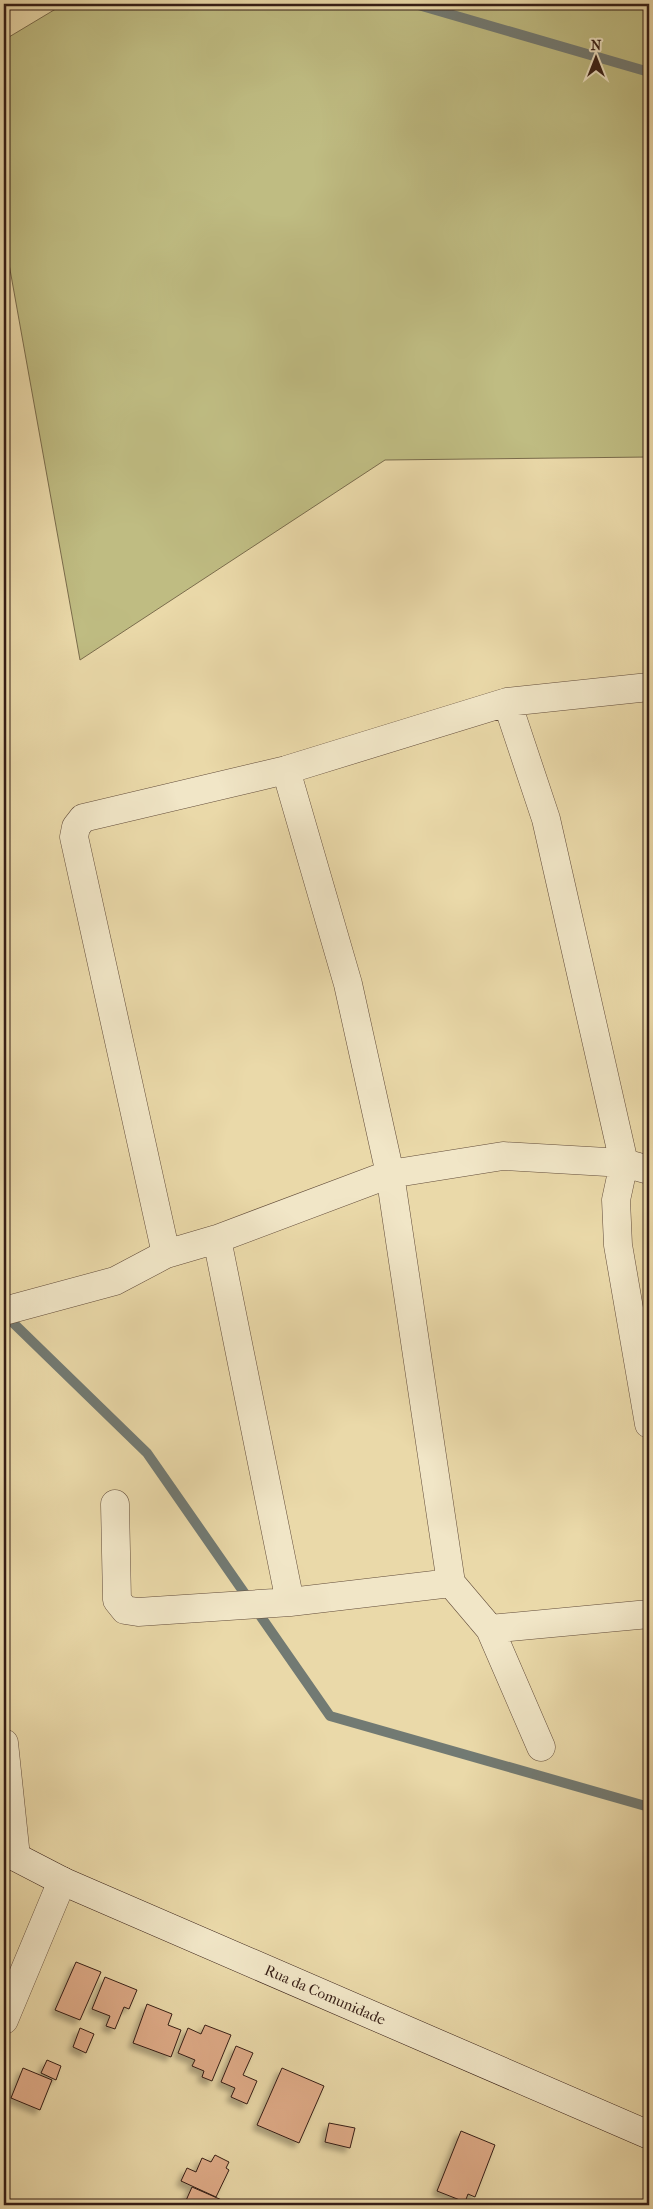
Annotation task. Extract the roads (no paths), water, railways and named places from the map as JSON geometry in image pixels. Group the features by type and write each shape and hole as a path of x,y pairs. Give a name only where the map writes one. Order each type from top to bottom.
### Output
{"street":[{"path":"166,1254 74,837 83,818 286,770 507,702 649,687"},
{"path":"507,702 546,819 637,1167 616,1200 618,1245 649,1424"},
{"path":"286,770 348,984 390,1174 451,1583 490,1629 541,1748"},
{"path":"4,1311 115,1281 166,1254 217,1238 390,1174 503,1156 637,1167"},
{"path":"217,1238 290,1602"},
{"path":"115,1504 117,1600 125,1610 138,1612 290,1602 451,1583"},
{"path":"490,1629 649,1614"},
{"path":"4,1743 10,1854"},
{"name":"Rua da Comunidade","path":"10,1854 62,1881 649,2135"},
{"path":"4,2020 62,1881"}],"waterway":[{"path":"415,4 649,72"},
{"path":"4,1314 147,1453 330,1716 649,1807"}]}
